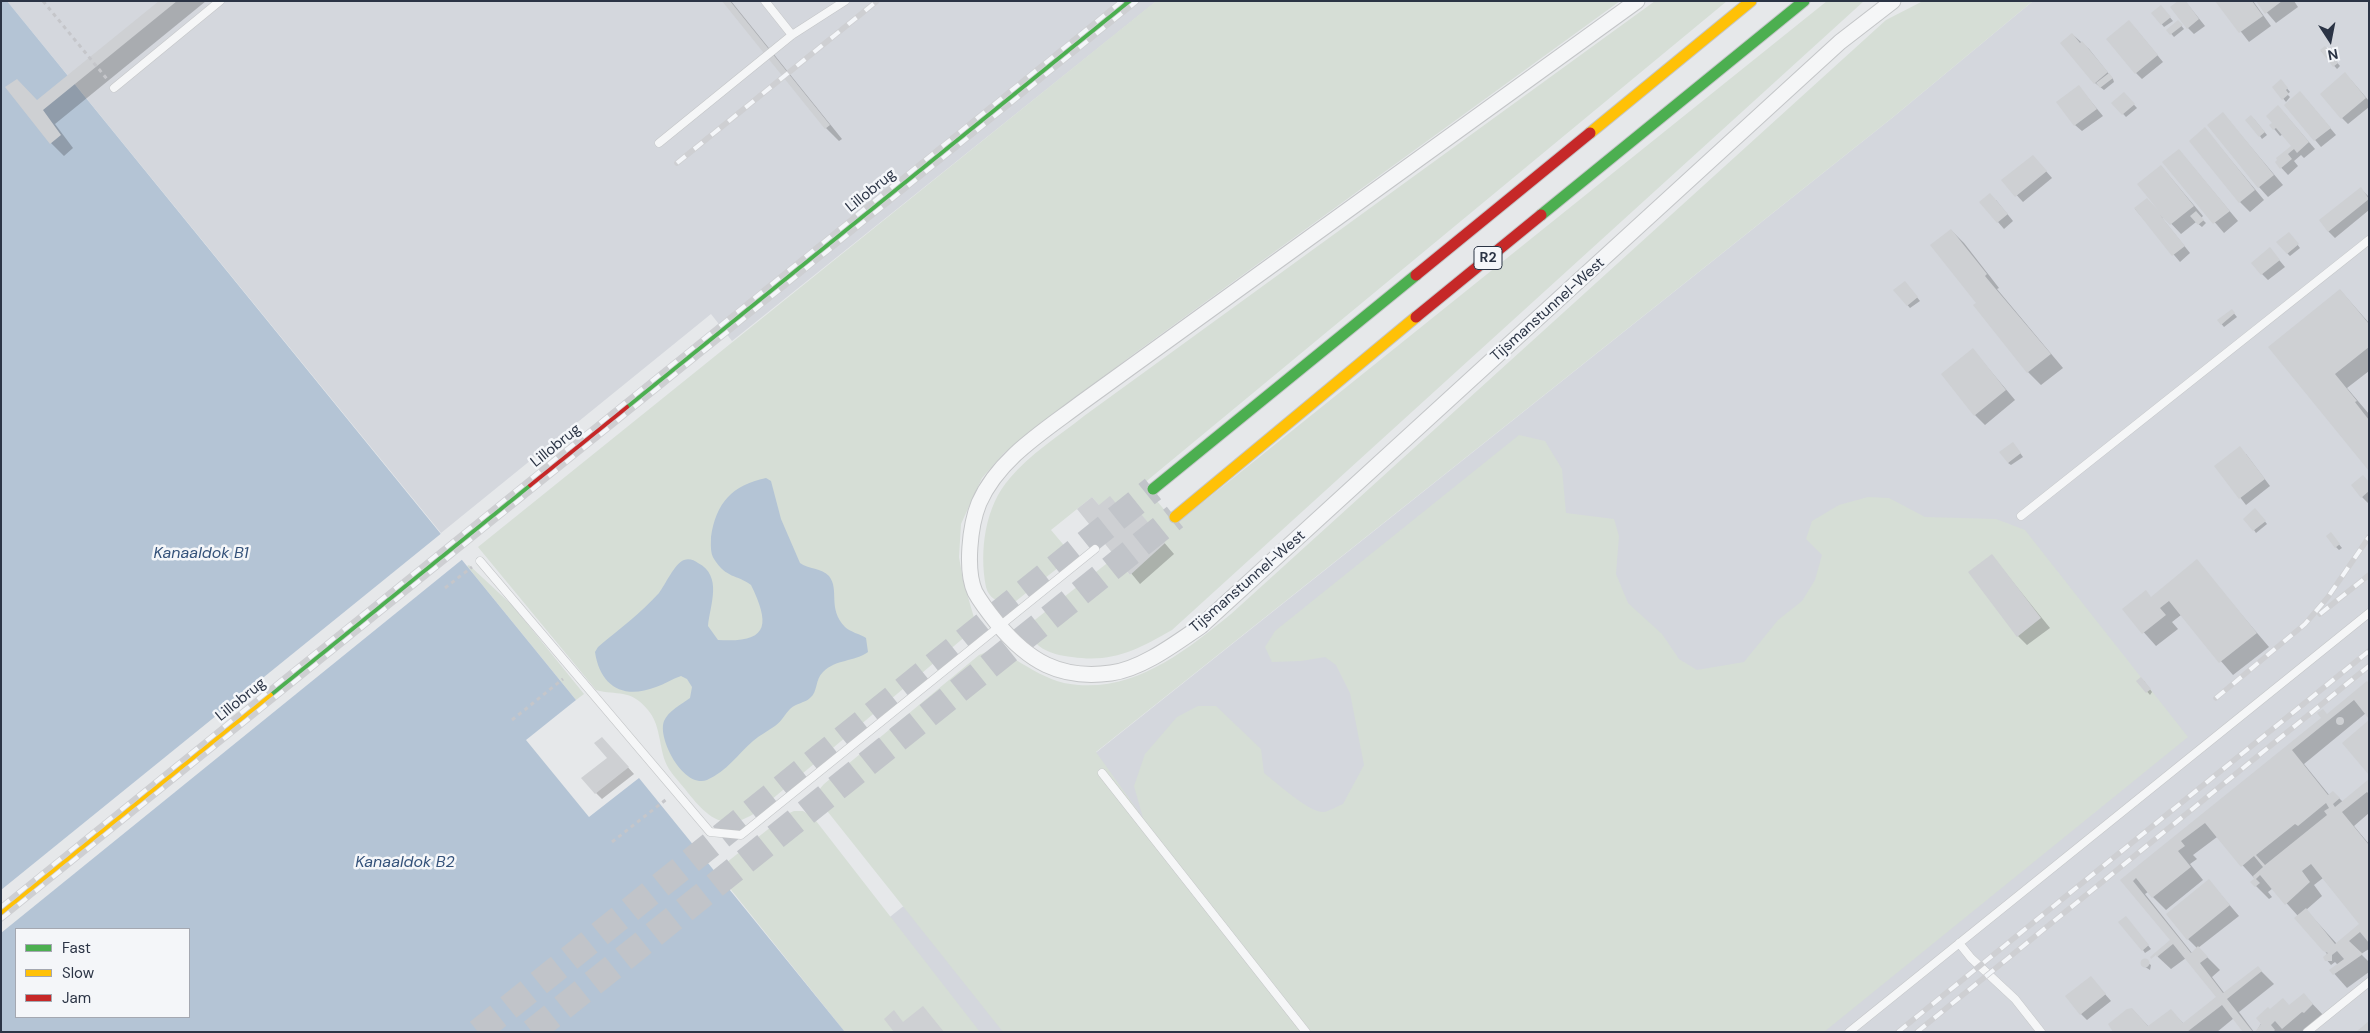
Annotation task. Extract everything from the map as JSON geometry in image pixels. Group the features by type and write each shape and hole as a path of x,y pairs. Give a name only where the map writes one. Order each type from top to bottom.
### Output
{"main road":[{"name":"Lillobrug","path":"1,913 1130,1"},
{"name":"R2","path":"1153,489 1751,1"},
{"name":"R2","path":"1175,517 1491,255 1804,1"}],"street":[{"name":"Tijsmanstunnel-West","path":"1637,1 1080,403 1042,432 1004,465 980,502 974,519 969,550 974,590 1012,641 1037,662 1069,673 1112,673 1156,657 1201,626 1833,48 1893,1"}],"lane":[{"path":"114,88 220,1"},
{"path":"765,1 792,35"},
{"path":"659,143 792,35 845,1"},
{"path":"2021,516 2369,240"},
{"path":"480,561 710,832 741,835 1095,549"},
{"path":"1849,1032 2369,613"},
{"path":"1102,773 1306,1032"},
{"path":"1959,943 1971,958 2015,999 2042,1032"},
{"path":"2307,1032 2369,982"}],"path":[{"path":"43,1 114,88"},
{"path":"445,588 480,561"},
{"path":"512,720 574,670"},
{"path":"612,842 676,792"}],"shaded area":[{"path":"7,1 1157,1 732,341 711,314 441,533"},
{"path":"1156,1 1620,1 1135,353 1004,453 982,478 961,524 959,557 963,580 975,621 973,630 758,811 746,818 735,821 725,822 717,819 700,807 669,769 663,755 655,721 648,710 635,698 623,694 596,690 478,547"},
{"path":"1655,1 1727,1 1143,484 1176,524 1827,1 1864,1 1172,630 1147,644 1124,653 1100,658 1087,658 1063,656 1046,651 1022,630 1115,557 1130,575 1165,543 1141,515 1131,522 1099,505 1092,497 1051,530 1073,556 1016,601 1002,602 994,599 986,587 984,573 983,559 986,530 995,502 1002,489 1018,469 1084,416"},
{"path":"1923,1 2033,1 1892,118 1096,752 1143,818 1134,786 1145,754 1177,717 1198,706 1216,706 1261,749 1264,773 1293,796 1310,808 1324,812 1343,804 1364,765 1350,693 1336,665 1325,657 1301,661 1272,662 1265,647 1275,631 1519,435 1545,441 1562,469 1566,513 1614,519 1619,536 1616,574 1628,603 1662,634 1679,659 1697,670 1744,662 1778,620 1802,601 1815,580 1822,555 1806,539 1812,521 1839,505 1868,497 1889,498 1925,517 1996,519 2025,530 2188,737 1824,1032 1003,1032 824,807 818,791 824,784 979,655 989,651 997,649 1002,651 1033,670 1058,681 1088,685 1111,683 1133,677 1154,668 1194,643 1231,614 1886,20"},
{"path":"2033,1 2369,1 2369,1032 845,1032 807,983 1892,118"},
{"path":"469,565 513,606 584,694 576,700 467,566"},
{"path":"794,811 803,811 813,817 980,1032 845,1032 716,871 787,814"}],"water":[{"path":"1,1 7,1 576,700 526,740 589,817 639,778 845,1032 1,1032"},
{"path":"766,478 771,481 781,519 800,563 823,571 829,576 834,587 836,613 847,629 866,638 868,652 828,668 820,675 813,695 810,698 792,707 782,720 753,741 721,772 707,780 698,781 681,770 674,761 668,750 663,729 666,717 690,698 692,687 687,679 681,676 644,691 624,691 615,687 602,674 595,652 598,647 659,593 677,565 688,559 693,560 706,569 713,583 708,626 718,640 735,640 756,635 761,629 763,621 751,585 723,570 712,554 711,537 717,514 728,497 744,485"}],"pier":[{"path":"443,532 464,558 1,933 1,890"}],"building":[{"path":"159,1 177,1 43,110 61,135 50,144 5,87 17,79 37,100"},
{"path":"722,1 730,1 830,125 825,129"},
{"path":"2178,1 2186,1 2199,19 2187,29 2170,7"},
{"path":"2215,1 2252,1 2263,16 2239,33"},
{"path":"2256,1 2282,1 2265,14"},
{"path":"2161,5 2171,17 2161,25 2151,13"},
{"path":"2129,20 2158,55 2135,74 2106,39"},
{"path":"2178,20 2183,25 2170,35 2166,30"},
{"path":"2072,33 2080,43 2082,41 2108,72 2094,84 2060,43"},
{"path":"2325,46 2338,63 2333,67 2320,50"},
{"path":"2345,72 2366,98 2341,119 2320,94"},
{"path":"2109,73 2113,78 2100,88 2096,83"},
{"path":"2281,79 2288,88 2286,90 2289,94 2282,100 2272,87"},
{"path":"2079,85 2097,109 2074,126 2056,102"},
{"path":"2300,91 2331,128 2314,141 2284,105"},
{"path":"2124,92 2135,104 2122,115 2111,103"},
{"path":"2278,105 2309,142 2297,153 2294,149 2288,154 2292,159 2280,169 2275,162 2276,158 2291,146 2276,128 2273,130 2269,125 2272,123 2266,116"},
{"path":"2223,112 2274,175 2258,188 2207,125"},
{"path":"2251,115 2265,132 2259,137 2245,120"},
{"path":"2205,127 2255,190 2239,203 2189,141"},
{"path":"2179,149 2230,211 2213,224 2162,162"},
{"path":"2033,155 2047,171 2015,197 2001,180"},
{"path":"2161,165 2194,206 2170,225 2160,215 2185,246 2172,256 2134,208 2147,198 2158,210 2137,184"},
{"path":"2361,187 2369,199 2328,232 2319,220"},
{"path":"1990,193 2008,214 1997,223 1979,202"},
{"path":"2196,211 2204,220 2198,225 2190,216"},
{"path":"1951,229 1987,274 1985,276 2051,354 2027,373 1973,305 1976,303 1930,245"},
{"path":"2289,232 2299,244 2287,254 2276,242"},
{"path":"2270,247 2280,260 2261,275 2251,263"},
{"path":"1905,281 1918,297 1907,306 1893,290"},
{"path":"2340,289 2369,324 2369,347 2335,374 2357,401 2355,402 2369,420 2369,471 2268,347"},
{"path":"2232,309 2235,313 2221,325 2217,320"},
{"path":"1973,348 2006,390 1974,416 1941,374"},
{"path":"2013,442 2021,453 2008,463 1999,452"},
{"path":"2240,446 2265,479 2239,499 2214,466"},
{"path":"2363,475 2369,482 2369,491 2361,498 2351,485"},
{"path":"1110,496 1131,522 1141,514 1165,543 1130,575 1077,509 1092,497 1099,505"},
{"path":"2255,508 2266,521 2253,531 2243,519"},
{"path":"2331,532 2340,544 2335,548 2326,536"},
{"path":"1992,554 2041,618 2017,637 1968,572"},
{"path":"2197,559 2257,633 2219,663 2169,601 2160,608 2166,615 2142,634 2122,609 2146,590 2151,597"},
{"path":"2141,677 2151,689 2146,693 2136,681"},
{"path":"2367,681 2369,684 2369,719 2354,700 2292,750 2328,795 2333,791 2340,798 2333,804 2335,807 2369,779 2369,794 2367,792 2342,812 2369,845 2369,943 2360,932 2349,941 2363,954 2333,975 2329,970 2344,959 2337,951 2332,955 2332,961 2325,961 2323,957 2328,953 2323,951 2294,918 2306,908 2335,944 2359,924 2311,864 2302,871 2310,882 2285,905 2260,875 2256,879 2260,883 2255,887 2250,882 2254,879 2253,876 2263,867 2254,856 2241,867 2205,823 2181,841 2185,846 2178,851 2191,867 2152,898 2136,878 2133,881 2191,953 2198,946 2208,957 2200,963 2223,993 2258,966 2262,971 2227,999 2253,1032 2243,1032 2222,1005 2187,1032 2113,1032 2108,1024 2127,1009 2132,1008 2148,1026 2171,1009 2183,1023 2216,997 2173,944 2157,957 2156,955 2151,959 2150,957 2170,940 2120,880 2321,718 2317,713 2323,709 2327,714","holes":["2326,803 2329,808 2324,811 2327,815 2265,865 2256,855 2295,824 2298,826"]},
{"path":"2340,717 2344,721 2340,725 2336,721"},
{"path":"2369,720 2369,775 2342,743"},
{"path":"602,737 629,767 595,794 581,778 607,758 594,743"},
{"path":"2209,879 2230,905 2187,940 2166,914"},
{"path":"2126,916 2149,945 2142,951 2118,922"},
{"path":"2145,958 2150,963 2145,968 2140,963"},
{"path":"2091,976 2106,994 2080,1015 2065,996"},
{"path":"2304,993 2313,1004 2304,1013 2302,1012 2282,1029 2275,1021 2271,1025 2275,1030 2273,1032 2255,1032 2261,1024 2256,1018 2268,1007 2270,1009 2283,998 2289,1005"},
{"path":"923,1006 944,1032 894,1032 884,1019 894,1010 903,1022"},
{"path":"2369,1021 2369,1032 2356,1032"}],"tunnel":[{"path":"478,1032 1153,489"},
{"path":"532,1032 1175,517"}],"railway":[{"path":"677,163 877,1"},
{"path":"1,907 1122,1"},
{"path":"1,919 1137,1"},
{"path":"2216,698 2305,624 2328,597 2369,537"},
{"path":"2320,614 2369,575"},
{"path":"1898,1032 2369,651"},
{"path":"1917,1032 2369,666"}],"traffic: fast":[{"path":"624,409 1130,1"},
{"path":"1541,215 1804,1"},
{"path":"1153,489 1416,275"},
{"path":"268,697 533,483"}],"traffic: slow":[{"path":"1590,133 1751,1"},
{"path":"1175,517 1416,317"},
{"path":"1,913 268,697"}],"traffic: jam":[{"path":"1416,275 1590,133"},
{"path":"1416,317 1541,215"},
{"path":"533,483 624,409"}],"water label":[{"name":"Kanaaldok B1","path":"201,554"},
{"name":"Kanaaldok B2","path":"405,863"}]}
